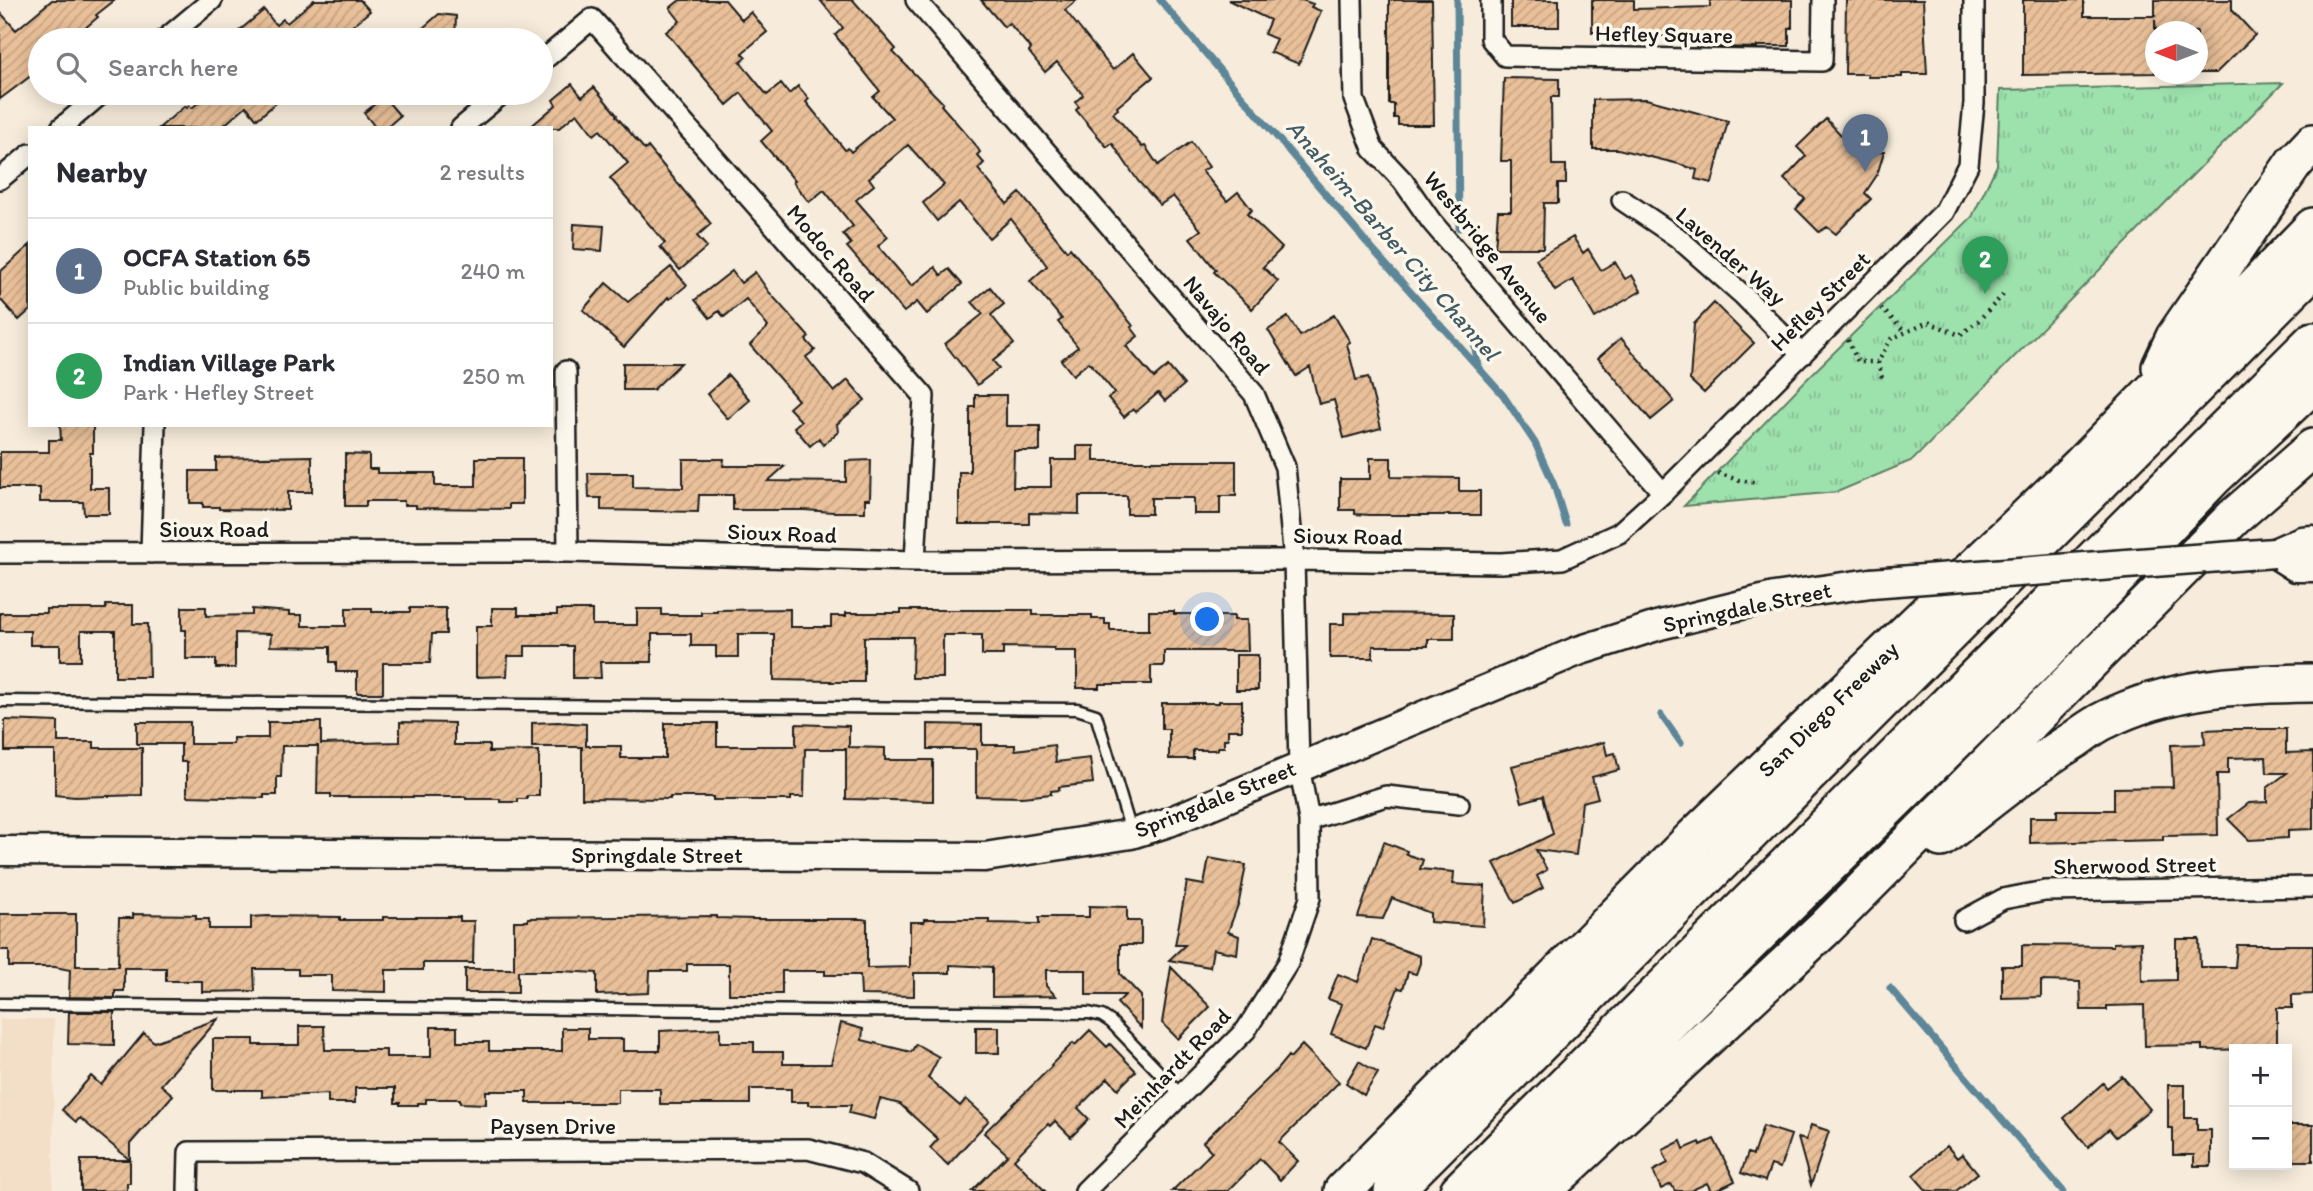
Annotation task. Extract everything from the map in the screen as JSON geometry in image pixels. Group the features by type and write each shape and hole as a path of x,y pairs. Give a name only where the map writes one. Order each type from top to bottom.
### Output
{"highway":[{"path":"2144,402 2175,337 2294,163 2313,143"},
{"name":"San Diego Freeway","path":"1343,1191 1694,837 2082,464 2313,227"},
{"path":"1392,1191 2313,270"},
{"path":"1460,1191 2313,341"},
{"path":"1497,1191 2045,653 2214,477 2313,384"},
{"path":"1542,1191 1825,928 2234,517 2313,447"},
{"path":"1825,928 2043,759 2105,720 2190,692 2244,684 2313,682"}],"main road":[{"name":"Springdale Street","path":"0,851 985,857 1131,834 1169,822 1578,651 1660,625 1774,597 1871,583 2274,553 2301,541 2313,540"},
{"name":"Springdale Street","path":"2274,553 2296,567 2313,567"}],"street":[{"path":"178,28 212,0"},
{"name":"Navajo Road","path":"916,0 1254,394 1285,467 1294,560 1298,766"},
{"name":"Westbridge Avenue","path":"1352,0 1354,99 1373,149 1403,181 1431,221 1662,493"},
{"name":"Hefley Square","path":"1492,0 1492,39 1505,56 1822,61 1823,0"},
{"name":"Hefley Street","path":"1562,559 1619,533 1944,212 1968,164 1974,103 1974,0"},
{"name":"Modoc Road","path":"553,52 592,19 924,396 915,561"},
{"path":"63,126 88,105"},
{"path":"463,126 489,105"},
{"path":"0,179 28,156"},
{"name":"Lavender Way","path":"1622,200 1677,237 1743,295 1802,355"},
{"path":"566,371 568,552"},
{"path":"151,553 155,427"},
{"name":"Sioux Road","path":"0,553 568,552 915,561 1294,560 1501,563 1562,559"},
{"name":"Meinhardt Road","path":"1085,1191 1246,1030 1288,963 1310,898 1309,820 1298,766"},
{"path":"1309,820 1386,796 1459,804"},
{"name":"Sherwood Street","path":"1964,920 2003,899 2045,891 2313,887"},
{"name":"Paysen Drive","path":"188,1191 189,1152 808,1149 863,1163 908,1191"}],"lane":[{"path":"0,701 1077,709 1096,715 1131,834"},
{"path":"0,1004 1089,1013 1102,1016 1111,1022 1181,1095"}],"path":[{"path":"1882,378 1878,362 1891,339 1928,322 1960,335 2006,292"},
{"path":"1881,308 1905,332"},
{"path":"1848,340 1858,362 1878,362"},
{"path":"1718,473 1758,483"}],"shaded area":[{"path":"0,1019 54,1019 53,1191 0,1191"}],"green space":[{"path":"2283,83 1913,460 1837,492 1684,506 1806,380 1972,217 1997,165 2000,90"}],"building":[{"path":"52,0 115,0 85,28 28,28 28,78 0,99 0,12 16,30"},
{"path":"314,0 360,0 370,11 350,28 242,28 264,10 276,25 283,19 287,23"},
{"path":"680,0 725,0 742,20 751,12 767,32 742,53 746,57 740,62 767,95 781,84 789,94 798,86 809,99 806,102 845,150 848,148 851,152 892,118 873,97 880,91 835,35 843,28 820,0 853,0 896,49 893,52 943,103 941,105 975,144 980,152 977,155 984,163 978,169 1007,204 1020,193 1067,251 1070,248 1133,326 1131,327 1138,336 1126,346 1154,378 1168,366 1184,385 1165,401 1158,393 1136,412 1133,409 1124,417 1108,398 1115,393 1089,362 1073,375 1061,360 1078,347 1058,322 1062,319 1030,281 1047,266 1037,252 1011,219 989,238 959,202 937,221 923,203 944,185 908,145 869,178 874,185 856,200 888,237 878,246 912,286 935,267 941,275 949,269 962,284 927,314 917,302 904,312 847,247 851,244 843,234 853,226 824,190 809,202 761,141 772,131 741,93 727,105 666,32 680,21 670,8"},
{"path":"981,0 1077,0 1065,10 1113,70 1133,53 1153,77 1113,113 1142,147 1145,146 1158,165 1191,142 1209,167 1202,171 1227,201 1238,192 1252,210 1247,214 1282,248 1263,267 1278,281 1252,309 1214,272 1216,270 1190,238 1201,230 1173,196 1160,205 1138,181 1112,143 1107,147 1076,110 1079,107 1075,102 1083,95 1057,62 1045,72 1029,52 1031,49 1009,23 1004,27"},
{"path":"1228,0 1302,0 1321,11 1299,64 1270,52 1276,39 1264,34 1270,20"},
{"path":"1389,0 1432,0 1434,125 1398,125 1398,118 1394,118 1394,104 1389,104"},
{"path":"1511,0 1559,0 1559,27 1511,27"},
{"path":"1592,0 1634,0 1634,9 1710,7 1710,0 1792,0 1789,46 1717,47 1717,35 1607,37 1607,32 1592,32"},
{"path":"1846,0 1923,0 1927,74 1868,77 1868,74 1845,74"},
{"path":"2023,0 2084,0 2084,16 2155,16 2155,0 2232,0 2232,10 2255,35 2216,73 2208,73 2208,21 2145,21 2145,73 2023,75"},
{"path":"439,14 456,16 456,28 423,28"},
{"path":"1504,78 1559,79 1559,97 1551,97 1552,165 1566,165 1566,184 1558,184 1558,203 1544,203 1543,248 1495,248 1498,211 1511,211 1511,161 1501,161"},
{"path":"572,84 582,97 594,87 645,150 648,147 711,224 697,236 707,247 680,270 660,247 665,243 610,178 628,163 600,130 594,135 577,113 559,128 531,126 556,105 553,100"},
{"path":"1646,99 1728,121 1712,183 1695,179 1697,170 1679,164 1618,149 1593,149 1593,100"},
{"path":"196,105 274,105 257,119 246,106 223,126 161,126 185,106 192,108"},
{"path":"374,105 391,105 400,116 388,126 374,126 364,113"},
{"path":"1826,119 1843,137 1850,129 1875,153 1884,152 1877,175 1865,193 1871,199 1836,234 1827,227 1819,232 1796,209 1805,199 1784,179 1806,156 1797,147"},
{"path":"574,224 604,226 602,251 573,249"},
{"path":"1573,237 1583,253 1588,249 1601,270 1615,262 1625,279 1632,275 1641,291 1595,318 1573,280 1555,291 1536,259"},
{"path":"28,247 28,312 19,320 0,299 0,272"},
{"path":"671,267 687,285 670,299 668,297 624,347 583,310 606,283 628,302"},
{"path":"732,271 741,283 755,272 809,337 806,340 815,350 806,357 834,392 848,380 865,400 837,424 838,432 823,445 819,438 810,446 794,427 801,421 789,408 798,400 750,345 768,327 746,299 724,317 719,311 710,318 695,300"},
{"path":"990,287 1004,304 991,315 1014,344 993,361 999,368 977,385 945,344 983,314 972,302"},
{"path":"1714,303 1754,343 1704,393 1690,380 1694,324"},
{"path":"1334,315 1350,342 1347,344 1356,380 1368,377 1381,428 1344,438 1334,400 1319,404 1310,367 1296,376 1268,330 1288,317 1300,336"},
{"path":"1621,338 1674,401 1651,420 1598,358"},
{"path":"623,363 681,363 653,390 623,390"},
{"path":"728,375 750,400 728,419 707,394"},
{"path":"975,395 1006,395 1006,426 1040,426 1040,451 1014,451 1013,487 1051,487 1051,460 1077,460 1077,446 1094,446 1094,461 1236,461 1236,496 1220,496 1220,514 1194,514 1194,498 1151,498 1151,514 1127,514 1127,496 1079,496 1079,514 1029,513 1029,524 959,524 959,472 970,472 970,407 975,407"},
{"path":"60,427 93,427 90,488 109,488 109,514 84,514 83,502 40,502 40,488 0,488 0,452 49,452 49,440 61,440"},
{"path":"345,454 369,455 369,469 377,469 377,473 435,473 435,486 476,486 476,458 522,458 522,504 509,504 509,509 416,508 416,505 404,505 404,501 366,501 366,506 345,506"},
{"path":"312,456 312,492 288,492 288,510 219,509 203,507 203,503 190,503 190,471 216,471 216,458"},
{"path":"1370,458 1391,458 1391,477 1459,478 1459,491 1480,491 1480,515 1370,515 1355,514 1355,510 1340,510 1340,479 1370,479"},
{"path":"683,459 724,459 723,466 785,466 768,481 846,482 846,461 871,460 870,499 865,499 865,512 733,510 733,495 699,495 698,512 601,510 601,498 589,498 588,473 633,473 633,487 683,488"},
{"path":"106,605 133,605 133,624 148,624 149,677 115,677 115,631 81,631 81,661 60,661 60,645 30,645 30,631 0,631 0,613 46,613 46,609 106,609"},
{"path":"182,607 206,607 206,616 252,615 252,609 289,612 289,615 302,615 302,626 346,626 346,608 372,608 372,612 410,612 410,608 446,608 446,634 432,634 430,663 383,663 383,693 357,693 357,672 336,672 336,662 330,662 330,647 270,646 271,634 235,633 235,668 216,668 216,659 186,659 186,630 182,630"},
{"path":"492,608 518,608 518,615 557,615 557,610 592,610 592,625 637,625 637,609 662,609 662,615 701,615 701,612 717,610 790,609 790,627 831,627 831,616 846,616 846,613 901,613 901,610 1033,610 1033,615 1092,615 1092,619 1105,619 1105,624 1110,624 1110,630 1149,630 1149,611 1174,611 1174,614 1218,614 1234,616 1234,620 1247,620 1248,651 1164,651 1164,666 1151,666 1151,684 1099,684 1099,688 1077,688 1077,651 1003,647 1003,655 982,655 982,635 943,635 943,678 912,678 913,637 864,637 864,682 831,682 774,680 774,634 738,634 738,657 716,657 716,646 691,646 691,634 652,634 652,662 600,662 601,678 573,678 573,646 525,646 525,656 508,656 507,676 476,677 476,626 492,626"},
{"path":"1344,613 1454,614 1454,639 1428,639 1428,646 1373,646 1373,658 1330,658 1330,624 1344,624"},
{"path":"1236,655 1258,655 1258,690 1236,690"},
{"path":"1242,701 1242,730 1228,730 1224,747 1218,747 1218,750 1193,750 1193,759 1169,759 1169,729 1162,729 1162,703"},
{"path":"5,720 58,722 58,742 94,742 94,748 142,748 142,795 55,795 55,751 5,751"},
{"path":"137,722 190,722 190,744 233,744 233,738 268,738 268,722 321,722 321,744 400,742 400,722 454,723 454,745 489,745 489,752 539,751 539,796 527,796 527,799 518,799 518,802 466,797 331,797 331,794 317,794 318,746 282,746 281,777 277,777 277,795 264,795 264,798 187,796 187,762 181,762 181,744 137,744"},
{"path":"532,723 586,724 586,746 621,746 621,758 665,758 665,723 717,723 717,746 796,746 796,724 849,726 849,747 885,748 885,760 933,760 933,801 846,799 846,749 805,749 804,797 791,797 791,800 713,800 713,797 582,798 582,747 532,747"},
{"path":"928,724 982,725 982,745 1015,745 1015,750 1054,745 1056,762 1090,758 1093,783 1059,787 1059,790 1051,791 1051,794 1022,797 976,796 976,749 928,749"},
{"path":"2286,729 2286,753 2313,752 2313,829 2288,830 2288,838 2249,840 2228,819 2249,803 2267,802 2267,788 2287,773 2267,773 2266,757 2228,758 2228,774 2217,774 2218,835 2163,836 2163,840 2030,843 2030,817 2057,817 2057,810 2114,810 2114,788 2173,787 2171,745 2205,744 2204,730"},
{"path":"1604,742 1607,755 1615,753 1619,770 1592,777 1598,798 1582,802 1576,855 1536,850 1547,870 1537,876 1543,888 1515,903 1494,863 1553,834 1543,796 1522,802 1512,766"},
{"path":"1384,842 1423,860 1420,869 1454,872 1453,884 1485,886 1483,926 1430,922 1430,913 1392,898 1383,919 1358,917"},
{"path":"1209,858 1246,865 1239,902 1228,932 1239,936 1237,954 1213,949 1210,967 1169,960 1185,945 1175,945 1187,882 1204,885"},
{"path":"1089,906 1127,907 1127,921 1141,921 1141,945 1120,945 1120,974 1141,996 1141,1028 1117,1003 1125,995 1086,995 1086,970 1046,970 1046,986 1056,996 992,997 992,967 950,965 950,973 914,973 914,996 861,995 860,975 825,975 825,971 782,971 782,994 729,994 729,964 687,964 687,971 650,971 649,993 597,995 597,973 518,971 518,993 465,993 465,969 514,969 514,921 528,921 528,918 716,916 753,919 862,919 867,920 867,968 910,967 910,922 924,922 924,919 989,919 989,923 1039,924 1039,917 1089,917"},
{"path":"0,914 76,914 76,966 118,966 119,918 133,918 133,914 196,915 196,919 209,919 209,929 251,929 251,917 268,916 340,917 340,920 460,917 460,921 474,921 473,963 423,963 423,970 386,970 386,992 332,991 332,975 298,975 298,969 254,969 255,991 202,992 202,981 166,981 166,968 124,968 124,991 115,991 115,998 69,997 70,970 55,967 9,967 9,950 0,950"},
{"path":"1372,939 1420,956 1420,963 1416,974 1408,972 1403,989 1398,988 1383,1027 1375,1024 1366,1048 1331,1034 1342,1004 1328,999 1338,974 1358,982"},
{"path":"2176,939 2199,939 2200,967 2235,967 2237,945 2313,945 2313,994 2292,995 2292,1008 2277,1008 2277,1044 2229,1044 2229,1050 2202,1050 2202,1045 2145,1046 2144,1005 2081,1010 2080,982 2041,981 2041,997 2002,998 2002,966 2022,966 2022,945 2113,946 2113,943 2141,942 2142,981 2176,980"},
{"path":"1171,967 1210,1007 1178,1039 1162,1023"},
{"path":"69,1012 114,1012 114,1045 68,1044"},
{"path":"218,1019 161,1085 173,1095 130,1144 130,1160 80,1118 76,1122 62,1110 91,1076 101,1085 144,1033 154,1042"},
{"path":"841,1023 863,1029 862,1040 911,1052 916,1044 939,1057 928,1078 960,1106 966,1099 989,1120 948,1165 930,1148 938,1139 900,1104 880,1099 874,1119 849,1113 851,1105 808,1105 808,1102 791,1102 791,1089 750,1089 750,1104 660,1104 660,1089 618,1089 618,1103 527,1103 527,1091 486,1091 486,1104 460,1103 460,1099 426,1099 426,1103 418,1105 395,1103 395,1088 355,1088 355,1103 328,1103 328,1094 262,1097 262,1090 213,1090 213,1039 254,1039 254,1045 299,1045 299,1026 324,1026 325,1050 386,1050 386,1057 431,1057 431,1027 457,1027 457,1042 489,1042 489,1051 562,1051 562,1028 588,1028 588,1039 623,1039 623,1051 660,1051 660,1031 720,1028 720,1042 754,1042 754,1052 783,1052 783,1064 831,1064"},
{"path":"976,1027 999,1027 999,1053 976,1053"},
{"path":"1090,1030 1107,1047 1110,1044 1136,1071 1118,1089 1108,1078 1078,1108 1089,1119 1071,1137 1055,1121 1050,1126 1048,1124 1014,1159 1045,1191 972,1191 1008,1155 984,1133 1073,1043 1075,1045"},
{"path":"1302,1045 1339,1082 1279,1142 1298,1161 1280,1180 1260,1159 1228,1191 1172,1191 1212,1152 1203,1142"},
{"path":"1359,1061 1378,1073 1364,1095 1346,1083"},
{"path":"2122,1076 2150,1109 2116,1137 2109,1129 2088,1147 2064,1118 2103,1083 2107,1088"},
{"path":"2168,1085 2185,1085 2185,1118 2197,1118 2197,1130 2211,1130 2211,1166 2194,1166 2194,1155 2173,1155 2173,1128 2168,1128"},
{"path":"1811,1125 1829,1131 1811,1185 1798,1138 1806,1140"},
{"path":"2292,1125 2313,1125 2313,1161 2292,1161"},
{"path":"1763,1126 1791,1135 1780,1168 1771,1165 1765,1181 1741,1173 1748,1153 1753,1155"},
{"path":"1714,1139 1735,1181 1715,1191 1711,1191 1707,1183 1690,1191 1675,1191 1671,1184 1661,1189 1653,1171 1668,1163 1663,1150 1681,1141 1684,1149"},
{"path":"1947,1146 1957,1158 1962,1154 1978,1173 1956,1191 1927,1191 1913,1175"},
{"path":"81,1160 130,1160 130,1183 127,1183 127,1191 81,1191"}],"waterway":[{"name":"Anaheim-Barber City Channel","path":"1160,0 1373,250 1503,395 1535,443 1554,485 1566,524"},
{"path":"1457,0 1459,228"},
{"path":"1472,332 1478,365"},
{"path":"1661,715 1681,743"},
{"name":"Anaheim-Barber City Channel","path":"1890,988 2063,1191"}],"place":[{"name":"OCFA Station 65","path":"1865,172"},
{"name":"Indian Village Park","path":"1985,294"}]}
